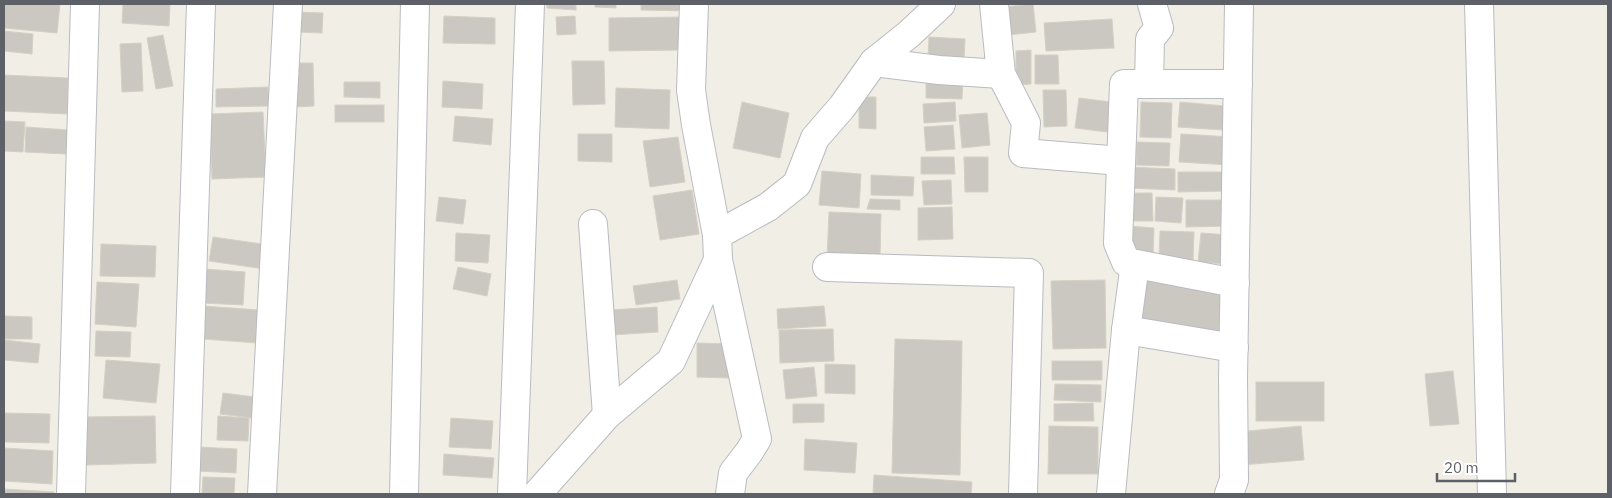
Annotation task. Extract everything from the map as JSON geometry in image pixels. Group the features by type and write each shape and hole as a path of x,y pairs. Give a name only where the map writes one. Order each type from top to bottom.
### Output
{"street":[{"path":"71,494 85,4"},
{"path":"185,494 201,4"},
{"path":"262,494 288,4"},
{"path":"404,494 415,4"},
{"path":"512,494 530,4"},
{"path":"694,4 692,90 696,125 718,248 757,439 732,473 730,494"},
{"path":"537,494 607,416 671,361 718,248 797,184 815,138 842,107 874,62 909,34 941,4"},
{"path":"994,4 1001,74 1026,123 1023,153 1121,161"},
{"path":"1149,84 1150,39 1159,28 1152,4"},
{"path":"1228,494 1234,480 1239,4"},
{"path":"1479,4 1492,494"},
{"path":"874,62 939,70 1001,74"},
{"path":"1235,283 1126,262 1118,243 1124,84 1238,84"},
{"path":"592,224 607,416"},
{"path":"1112,494 1126,330 1136,264"},
{"path":"827,267 1029,273 1023,494"},
{"path":"1126,330 1234,348"}],"building":[{"path":"4,4 60,4 57,33 4,28"},
{"path":"123,4 170,4 169,26 122,23"},
{"path":"547,4 576,4 576,10 547,8"},
{"path":"595,4 616,4 616,8 595,7"},
{"path":"641,4 690,4 689,11 641,10"},
{"path":"1033,4 1036,32 1008,35 1005,7"},
{"path":"297,12 323,13 322,33 296,32"},
{"path":"444,16 495,18 495,44 443,43"},
{"path":"575,16 576,34 557,35 556,17"},
{"path":"683,17 683,50 609,51 609,18"},
{"path":"1112,19 1114,48 1046,51 1044,23"},
{"path":"4,31 33,34 32,54 4,51"},
{"path":"163,35 173,86 156,89 147,38"},
{"path":"929,37 965,39 964,61 928,58"},
{"path":"141,43 143,91 122,92 120,44"},
{"path":"1031,50 1031,84 1016,85 1016,51"},
{"path":"1035,55 1058,55 1059,84 1035,84"},
{"path":"572,61 604,61 605,104 573,105"},
{"path":"295,63 313,63 314,106 295,107"},
{"path":"4,75 68,78 67,114 4,111"},
{"path":"926,76 963,77 962,99 926,98"},
{"path":"443,81 483,84 482,109 442,107"},
{"path":"344,82 380,82 380,98 344,97"},
{"path":"268,87 269,106 216,107 216,89"},
{"path":"616,88 670,90 669,129 615,127"},
{"path":"1043,90 1066,90 1067,126 1044,127"},
{"path":"859,97 876,97 876,129 859,128"},
{"path":"1079,98 1119,103 1115,133 1075,128"},
{"path":"742,102 789,113 780,158 733,148"},
{"path":"955,102 956,121 924,123 923,104"},
{"path":"1141,102 1172,103 1171,138 1140,137"},
{"path":"1180,102 1225,106 1223,130 1178,127"},
{"path":"335,105 384,105 384,122 335,122"},
{"path":"263,112 266,177 212,179 210,114"},
{"path":"987,113 990,145 962,148 959,115"},
{"path":"455,116 493,119 491,145 453,141"},
{"path":"4,121 25,122 23,152 4,151"},
{"path":"953,125 955,149 926,151 924,127"},
{"path":"26,127 68,130 66,154 25,152"},
{"path":"578,134 612,134 612,162 578,161"},
{"path":"1181,134 1232,137 1230,165 1179,162"},
{"path":"678,137 685,182 650,187 643,141"},
{"path":"1137,142 1170,143 1169,166 1136,165"},
{"path":"921,157 954,157 955,174 921,174"},
{"path":"964,157 988,157 988,192 965,192"},
{"path":"1129,167 1175,169 1175,190 1128,188"},
{"path":"822,171 861,174 859,208 819,205"},
{"path":"1178,172 1228,172 1228,191 1178,192"},
{"path":"871,175 914,177 913,196 871,195"},
{"path":"951,180 952,204 924,205 922,181"},
{"path":"692,190 699,234 660,240 653,196"},
{"path":"1130,193 1152,193 1153,221 1130,221"},
{"path":"439,197 466,200 463,224 436,221"},
{"path":"1156,197 1183,198 1181,223 1155,221"},
{"path":"870,199 900,200 900,210 867,209"},
{"path":"1186,200 1231,200 1232,226 1186,227"},
{"path":"952,207 953,239 918,240 918,208"},
{"path":"829,212 881,214 880,260 827,258"},
{"path":"1129,226 1154,228 1153,256 1128,254"},
{"path":"1160,231 1194,232 1193,262 1159,260"},
{"path":"456,233 490,235 488,263 455,261"},
{"path":"1201,233 1230,235 1227,264 1198,262"},
{"path":"213,237 269,245 265,269 209,261"},
{"path":"101,244 156,246 155,277 100,276"},
{"path":"458,267 491,274 487,296 453,289"},
{"path":"204,269 245,272 243,305 202,303"},
{"path":"1148,275 1229,292 1219,341 1137,324"},
{"path":"677,280 680,299 636,305 633,286"},
{"path":"1105,280 1106,348 1053,349 1051,281"},
{"path":"97,282 139,284 136,327 95,324"},
{"path":"204,306 259,310 257,343 203,339"},
{"path":"824,306 826,326 778,329 777,309"},
{"path":"657,307 658,332 612,335 610,310"},
{"path":"4,316 32,317 32,339 4,339"},
{"path":"833,329 834,361 780,363 779,330"},
{"path":"96,331 131,332 130,357 95,356"},
{"path":"895,339 962,341 960,475 892,473"},
{"path":"4,340 40,344 38,363 4,360"},
{"path":"697,343 730,344 730,378 697,377"},
{"path":"106,360 160,364 156,403 103,398"},
{"path":"1052,361 1102,361 1102,380 1052,380"},
{"path":"825,364 855,365 855,394 825,393"},
{"path":"814,367 817,396 786,399 783,370"},
{"path":"1453,371 1459,424 1430,426 1425,374"},
{"path":"1256,382 1324,382 1324,421 1256,421"},
{"path":"1055,384 1101,385 1101,402 1054,400"},
{"path":"223,393 255,397 253,418 220,414"},
{"path":"1093,403 1094,421 1054,421 1054,404"},
{"path":"793,404 824,404 824,422 793,423"},
{"path":"4,413 50,414 49,443 4,442"},
{"path":"155,416 156,463 86,465 84,417"},
{"path":"218,416 249,418 248,441 217,440"},
{"path":"451,418 493,421 491,449 449,447"},
{"path":"1049,426 1098,427 1098,474 1048,474"},
{"path":"1301,426 1304,460 1241,465 1238,432"},
{"path":"805,439 857,443 855,473 804,470"},
{"path":"199,447 237,449 236,473 198,471"},
{"path":"4,448 53,451 52,484 4,481"},
{"path":"444,454 494,458 492,478 443,475"},
{"path":"874,475 972,482 971,494 873,494"},
{"path":"203,477 235,478 234,494 202,494"},
{"path":"4,489 54,492 54,494 4,494"}]}
